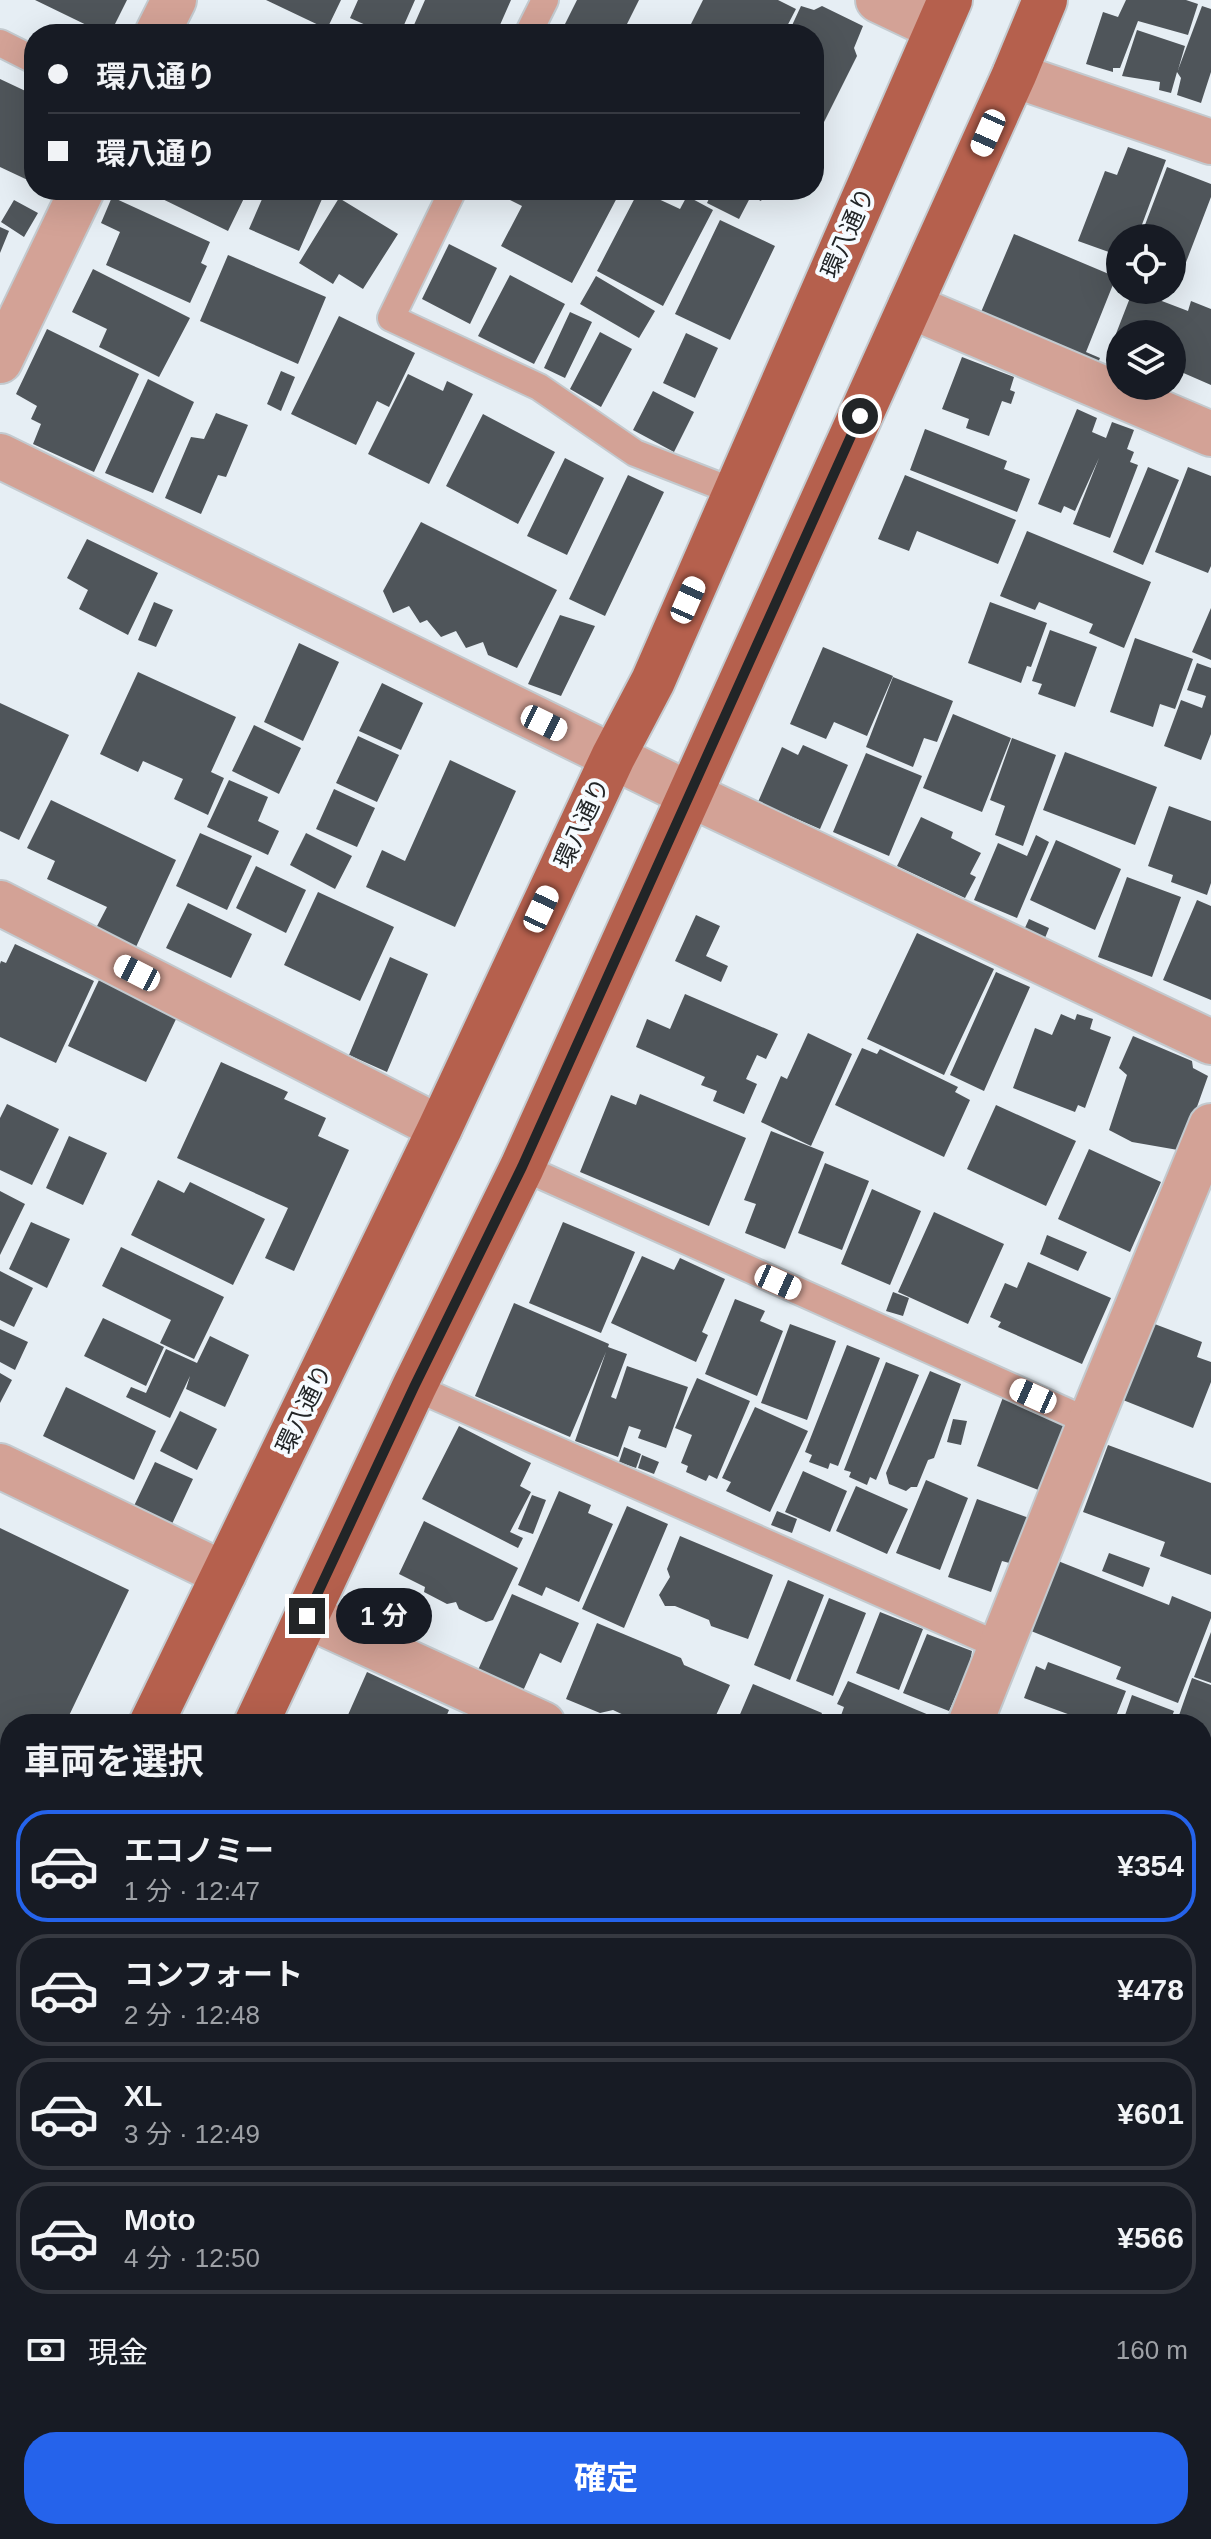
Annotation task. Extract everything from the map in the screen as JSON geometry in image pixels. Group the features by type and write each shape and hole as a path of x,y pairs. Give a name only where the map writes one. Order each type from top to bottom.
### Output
{"main road":[{"path":"261,1714 414,1387 522,1167 1045,0"},
{"name":"環八通り","path":"156,1714 440,1128 613,757 653,681 943,14"}],"street":[{"path":"162,24 174,0"},
{"path":"878,0 943,14"},
{"path":"1014,75 1211,142"},
{"path":"0,361 77,200"},
{"path":"910,306 1211,434"},
{"path":"0,456 691,795 1211,1042"},
{"path":"0,903 440,1128"},
{"path":"974,1714 1211,1126"},
{"path":"0,1466 224,1574"},
{"path":"307,1616 521,1714"}],"lane":[{"path":"533,24 545,0"},
{"path":"0,43 24,55"},
{"path":"448,200 391,318 539,387 635,453 735,492"},
{"path":"522,1167 1090,1422"},
{"path":"414,1387 1002,1647"}],"building":[{"path":"35,0 127,0 115,24 84,24"},
{"path":"266,0 341,0 329,24 316,24"},
{"path":"358,0 415,0 404,24 364,24 350,18"},
{"path":"425,0 511,0 500,24 414,24"},
{"path":"577,0 639,0 627,24 565,24"},
{"path":"703,0 778,0 796,9 788,24 691,24"},
{"path":"1126,0 1186,0 1198,4 1188,35 1138,21 1120,68 1113,68 1113,72 1086,64 1103,12 1118,17"},
{"path":"801,6 814,10 822,6 863,26 854,48 857,56 824,122 824,24 793,24"},
{"path":"1202,6 1211,9 1211,72 1201,103 1177,95 1181,78 1177,72 1171,93 1159,90 1160,82 1122,76 1137,30 1185,46 1178,70"},
{"path":"0,79 24,90 24,178 0,167"},
{"path":"1128,147 1166,160 1142,224 1106,224 1106,251 1078,241 1105,171 1117,175"},
{"path":"1167,167 1211,184 1211,197 1186,262 1186,224 1145,224"},
{"path":"14,200 38,213 24,237 1,222"},
{"path":"111,200 119,200 210,242 201,263 207,266 190,303 106,265 120,232 101,223"},
{"path":"164,200 243,200 228,231"},
{"path":"262,200 322,200 299,251 249,229"},
{"path":"338,200 398,234 363,289 339,274 333,284 299,263"},
{"path":"510,200 616,200 572,283 501,246 522,206"},
{"path":"634,200 661,200 680,209 685,200 694,200 713,210 663,306 597,271"},
{"path":"708,200 749,200 739,219 707,203"},
{"path":"720,220 775,246 730,340 675,314"},
{"path":"0,227 9,231 0,253"},
{"path":"1014,234 1106,273 1106,302 1086,352 1100,358 1094,373 976,324"},
{"path":"449,244 497,268 470,324 422,299"},
{"path":"228,255 326,297 298,364 200,321"},
{"path":"93,269 190,318 159,377 99,347 107,329 72,312"},
{"path":"510,275 565,304 534,364 478,336"},
{"path":"596,276 655,311 639,338 580,304"},
{"path":"1191,301 1211,309 1211,385 1186,374 1186,320 1121,320 1128,304 1170,304 1188,311"},
{"path":"570,312 592,322 565,378 544,368"},
{"path":"339,316 415,353 389,407 377,401 356,445 291,414"},
{"path":"47,329 139,374 94,472 33,444 41,424 31,419 37,406 16,394"},
{"path":"600,332 632,349 601,407 570,389"},
{"path":"686,333 718,348 695,398 663,383"},
{"path":"962,357 1014,377 1010,390 1015,392 1011,404 1002,401 989,436 966,428 969,419 942,409"},
{"path":"281,371 295,377 281,411 267,404"},
{"path":"408,374 443,391 447,381 473,394 429,484 368,454"},
{"path":"148,379 194,402 153,493 105,473"},
{"path":"653,391 694,412 674,452 633,430"},
{"path":"1077,409 1097,418 1092,432 1106,438 1112,422 1134,430 1127,449 1134,452 1130,462 1138,465 1110,538 1073,524 1099,458 1075,511 1064,506 1061,513 1038,504"},
{"path":"216,413 248,425 226,477 218,475 201,514 165,498 191,437 204,439"},
{"path":"483,414 555,452 518,524 446,486"},
{"path":"925,429 1007,461 1004,469 1030,479 1017,512 910,470"},
{"path":"565,458 604,478 567,555 527,536"},
{"path":"1148,467 1179,480 1143,565 1113,552"},
{"path":"1188,467 1211,476 1211,566 1208,573 1155,552"},
{"path":"628,475 664,492 605,616 569,599"},
{"path":"905,475 1016,520 998,564 917,531 909,551 878,539"},
{"path":"421,522 557,590 517,668 488,655 483,642 466,648 456,631 441,637 427,620 420,623 409,606 393,613 383,591"},
{"path":"1027,531 1151,582 1124,648 1089,633 1093,624 1039,602 1035,610 1000,596"},
{"path":"87,539 158,573 128,635 79,609 88,590 67,578"},
{"path":"154,602 173,610 156,647 138,640"},
{"path":"990,602 1047,623 1031,667 1027,666 1021,683 968,663"},
{"path":"1211,608 1211,660 1192,652"},
{"path":"560,615 595,626 561,696 528,684"},
{"path":"1050,630 1097,647 1075,707 1038,694 1042,684 1032,681"},
{"path":"1135,638 1193,659 1175,709 1160,704 1153,727 1110,712"},
{"path":"299,643 339,662 303,741 264,722"},
{"path":"823,647 893,676 867,736 834,722 826,739 790,724"},
{"path":"1197,663 1211,668 1211,734 1201,760 1164,746 1181,700 1202,708 1206,696 1187,690"},
{"path":"138,672 236,717 211,772 224,778 208,815 174,799 183,779 143,761 138,772 100,754"},
{"path":"893,677 953,701 937,742 924,738 913,767 866,747"},
{"path":"382,683 423,703 401,750 359,731"},
{"path":"0,703 69,735 19,840 0,831"},
{"path":"953,714 1011,738 982,812 923,788"},
{"path":"254,725 301,748 279,794 232,771"},
{"path":"358,736 399,755 377,802 336,783"},
{"path":"1012,738 1056,755 1023,846 995,835 1005,806 990,800"},
{"path":"803,745 848,765 820,829 758,802 782,747 798,755"},
{"path":"1065,752 1157,787 1135,845 1043,810"},
{"path":"866,753 922,776 889,856 833,832"},
{"path":"450,760 516,791 455,927 366,887 382,850 405,861"},
{"path":"229,780 268,797 258,821 279,831 268,855 207,827"},
{"path":"334,789 375,808 357,847 316,829"},
{"path":"51,800 176,860 136,947 96,928 107,907 47,879 55,861 27,848"},
{"path":"1169,806 1211,821 1211,883 1207,895 1171,882 1173,875 1148,866"},
{"path":"921,817 953,832 951,838 981,853 970,874 976,877 965,898 897,866"},
{"path":"200,833 252,856 227,910 176,886"},
{"path":"306,833 352,856 335,889 290,865"},
{"path":"1036,835 1049,842 1017,918 974,900 998,843 1027,856"},
{"path":"1056,840 1121,869 1095,930 1030,900"},
{"path":"256,866 306,890 286,933 236,908"},
{"path":"1127,877 1181,897 1152,977 1098,957"},
{"path":"318,892 394,927 360,1001 284,965"},
{"path":"1197,900 1211,906 1211,1000 1163,980"},
{"path":"188,903 252,934 231,978 166,948"},
{"path":"696,915 720,926 706,956 728,966 721,982 675,961"},
{"path":"1029,919 1049,928 1045,938 1024,930"},
{"path":"917,933 994,969 944,1075 867,1039"},
{"path":"15,944 94,981 56,1063 0,1037 0,964 1,961 6,963"},
{"path":"390,957 428,974 387,1072 349,1055"},
{"path":"996,972 1030,987 984,1091 950,1075"},
{"path":"99,980 177,1017 146,1082 68,1046"},
{"path":"685,994 778,1034 766,1059 757,1055 746,1079 757,1084 744,1114 713,1101 717,1091 701,1085 705,1077 636,1047 647,1019 670,1029"},
{"path":"1061,1014 1075,1020 1077,1014 1093,1019 1090,1029 1111,1037 1085,1108 1078,1105 1075,1112 1013,1088 1035,1028 1052,1035"},
{"path":"808,1033 852,1054 811,1146 761,1122 781,1076 787,1079"},
{"path":"1133,1036 1192,1061 1193,1068 1208,1076 1183,1146 1178,1150 1132,1142 1109,1130 1127,1075 1119,1068"},
{"path":"862,1048 877,1054 880,1049 958,1087 955,1092 970,1100 944,1157 835,1105"},
{"path":"221,1062 288,1092 284,1099 326,1118 318,1136 349,1150 294,1271 265,1258 288,1208 177,1158"},
{"path":"640,1094 746,1138 709,1226 580,1172 611,1095 636,1105"},
{"path":"7,1104 59,1129 32,1185 0,1170 0,1118"},
{"path":"996,1105 1076,1141 1046,1206 967,1169"},
{"path":"771,1131 824,1152 785,1249 745,1233 756,1204 744,1200"},
{"path":"69,1136 107,1153 83,1205 46,1188"},
{"path":"1089,1149 1161,1182 1130,1252 1058,1219"},
{"path":"825,1163 869,1181 842,1250 798,1233"},
{"path":"158,1180 184,1193 190,1182 265,1219 233,1285 131,1235"},
{"path":"872,1189 921,1211 890,1285 841,1264"},
{"path":"0,1191 25,1204 0,1255"},
{"path":"934,1212 1004,1244 968,1324 898,1292"},
{"path":"31,1222 70,1239 47,1288 9,1269"},
{"path":"563,1222 635,1252 601,1333 529,1303"},
{"path":"1047,1235 1087,1252 1078,1271 1040,1254"},
{"path":"121,1247 224,1297 194,1359 160,1343 171,1320 102,1286"},
{"path":"642,1256 674,1270 680,1258 725,1279 702,1332 708,1335 696,1362 611,1323"},
{"path":"1028,1262 1111,1298 1082,1364 998,1327 1001,1322 990,1317 1005,1283 1017,1288"},
{"path":"0,1271 33,1288 14,1327 0,1320"},
{"path":"893,1292 909,1298 903,1316 886,1311"},
{"path":"735,1299 765,1311 760,1321 783,1331 757,1396 705,1374"},
{"path":"514,1303 627,1354 611,1397 616,1399 627,1366 688,1387 666,1448 638,1438 641,1430 629,1426 618,1457 575,1441 606,1352 570,1437 475,1396"},
{"path":"103,1318 164,1347 146,1386 84,1356"},
{"path":"1152,1323 1202,1342 1197,1357 1211,1362 1211,1382 1193,1428 1123,1400"},
{"path":"790,1324 836,1341 807,1420 761,1403"},
{"path":"0,1329 28,1342 15,1370 0,1362"},
{"path":"210,1336 249,1355 225,1407 186,1389 190,1376 170,1418 126,1397 131,1387 146,1393 166,1349 197,1363"},
{"path":"847,1345 880,1358 838,1466 830,1463 828,1469 809,1462 812,1455 805,1452"},
{"path":"886,1362 919,1375 876,1480 870,1477 867,1485 849,1477 851,1472 844,1470"},
{"path":"930,1371 961,1384 934,1458 928,1460 917,1487 906,1491 889,1484 886,1473"},
{"path":"0,1373 12,1380 0,1403"},
{"path":"697,1378 750,1401 717,1479 709,1475 706,1481 686,1472 688,1466 681,1463 692,1435 675,1428"},
{"path":"66,1387 156,1431 134,1480 43,1436"},
{"path":"1005,1392 1069,1417 1041,1491 977,1466"},
{"path":"755,1407 808,1431 770,1512 726,1491 731,1482 722,1478"},
{"path":"180,1411 217,1429 197,1470 160,1451"},
{"path":"953,1419 967,1421 961,1445 947,1442"},
{"path":"459,1426 531,1463 520,1486 531,1492 510,1532 523,1538 518,1548 422,1499"},
{"path":"1108,1445 1211,1483 1211,1575 1160,1556 1165,1542 1083,1512"},
{"path":"624,1447 641,1454 636,1468 619,1462"},
{"path":"642,1455 659,1462 654,1474 638,1468"},
{"path":"155,1462 193,1479 171,1526 133,1508"},
{"path":"803,1471 847,1491 830,1532 785,1512"},
{"path":"926,1480 968,1498 940,1570 896,1553"},
{"path":"856,1486 908,1509 887,1554 836,1531"},
{"path":"559,1491 591,1505 588,1513 613,1524 579,1602 546,1587 542,1596 518,1585"},
{"path":"532,1495 546,1500 533,1534 518,1529"},
{"path":"977,1499 1029,1518 1013,1564 1002,1561 991,1592 948,1577"},
{"path":"627,1506 668,1524 624,1628 582,1609"},
{"path":"777,1511 797,1519 792,1533 771,1525"},
{"path":"424,1521 518,1568 493,1620 486,1622 459,1609 456,1602 447,1604 424,1592 425,1587 399,1574"},
{"path":"0,1528 129,1590 70,1714 0,1714"},
{"path":"680,1536 773,1575 748,1639 711,1626 709,1620 675,1606 665,1606 659,1595 670,1577 667,1569"},
{"path":"1109,1553 1150,1568 1143,1587 1102,1571"},
{"path":"1058,1561 1169,1605 1172,1596 1211,1612 1178,1703 1116,1679 1121,1667 1031,1631"},
{"path":"788,1580 824,1595 790,1680 754,1665"},
{"path":"512,1594 579,1623 561,1663 540,1653 523,1691 478,1670"},
{"path":"829,1598 866,1613 833,1696 796,1681"},
{"path":"880,1612 923,1629 899,1690 856,1673"},
{"path":"597,1623 681,1658 684,1665 730,1685 717,1714 622,1714 613,1710 600,1713 566,1699"},
{"path":"1211,1632 1211,1683 1194,1677"},
{"path":"927,1634 972,1651 965,1689 957,1693 949,1711 903,1693"},
{"path":"1048,1662 1126,1691 1117,1714 1068,1714 1024,1698 1036,1666 1045,1670"},
{"path":"367,1672 449,1710 447,1714 348,1714"},
{"path":"1192,1678 1211,1685 1211,1714 1179,1714"},
{"path":"848,1681 926,1714 842,1714 844,1707 837,1704"},
{"path":"753,1684 822,1713 822,1714 740,1714"},
{"path":"1132,1695 1174,1711 1173,1714 1125,1714"}],"route":[{"path":"307,1616 522,1167 860,416"}]}
